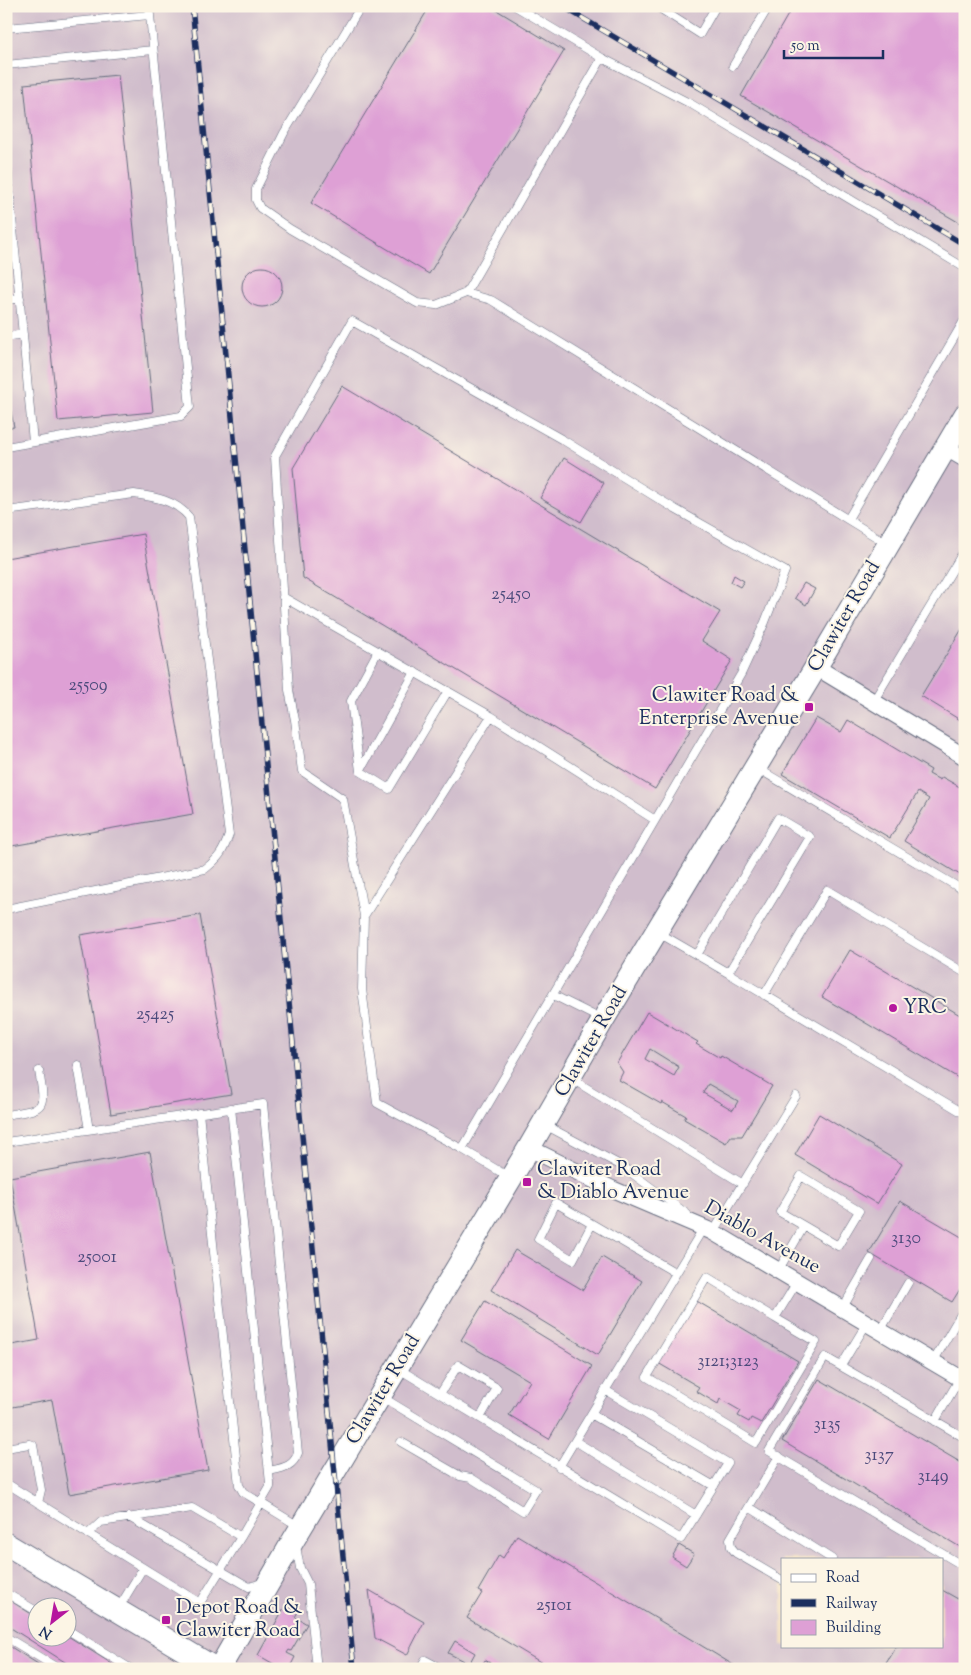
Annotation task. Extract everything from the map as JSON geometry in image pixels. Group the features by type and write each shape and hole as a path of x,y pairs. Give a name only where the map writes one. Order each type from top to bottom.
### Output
{"street":[{"name":"Clawiter Road","path":"217,1669 888,544 955,453 965,415"},
{"path":"816,667 965,757"},
{"name":"Diablo Avenue","path":"529,1148 612,1189 709,1230 962,1379"},
{"path":"6,1544 217,1669"}],"lane":[{"path":"6,447 181,416 190,406 149,6"},
{"path":"361,6 284,133 256,189 256,200 260,208 290,229 418,304 436,304 466,293 491,300 888,544"},
{"path":"515,6 602,58 691,104 965,268"},
{"path":"656,6 700,34 716,6"},
{"path":"733,66 769,6"},
{"path":"6,28 150,15"},
{"path":"6,65 154,50"},
{"path":"466,293 602,58"},
{"path":"6,154 33,442"},
{"path":"6,300 20,298"},
{"path":"848,519 965,319"},
{"path":"462,1149 741,674 785,571 675,509 563,440 352,321 275,456 289,690 302,771 343,799 364,916 362,989 377,1103 511,1178"},
{"path":"6,337 23,334"},
{"path":"6,512 134,494 155,496 169,501 182,508 189,516 229,835 225,848 218,858 205,869 6,909"},
{"path":"873,702 965,549"},
{"path":"283,597 490,716 655,820"},
{"path":"360,771 351,701 378,652"},
{"path":"360,771 415,672"},
{"path":"360,771 390,789 448,691"},
{"path":"364,916 490,716"},
{"path":"755,767 963,890"},
{"path":"697,955 778,818 810,837 728,973"},
{"path":"764,995 827,890 965,973"},
{"path":"657,932 965,1114"},
{"path":"553,995 603,1020"},
{"path":"78,1065 88,1130"},
{"path":"6,1115 33,1110 39,1107 43,1097 39,1072"},
{"path":"570,1078 743,1184"},
{"path":"559,1467 676,1273 743,1184 796,1096"},
{"path":"6,1142 263,1104 298,1453 296,1458 287,1467 269,1471"},
{"path":"6,1484 200,1603 241,1537 270,1487 230,1108"},
{"path":"199,1113 239,1485 243,1492 261,1503 298,1533 300,1568 308,1584 317,1669"},
{"path":"543,1124 622,1166 709,1230"},
{"path":"801,1176 859,1211 838,1246 804,1226 780,1212 801,1176"},
{"path":"592,1224 573,1260 538,1239 556,1203 592,1224 676,1273"},
{"path":"778,1271 804,1226"},
{"path":"842,1309 871,1259"},
{"path":"707,1277 775,1318 816,1342 756,1443 647,1377 707,1277"},
{"path":"775,1318 797,1282"},
{"path":"841,1366 908,1283"},
{"path":"933,1362 965,1307"},
{"path":"965,1438 825,1357 770,1451 965,1567"},
{"path":"440,1394 458,1365 497,1388 480,1418"},
{"path":"397,1368 681,1539 728,1463 606,1390"},
{"path":"935,1421 962,1379"},
{"path":"381,1396 536,1490 523,1511 471,1478 460,1476 401,1442"},
{"path":"591,1414 714,1486"},
{"path":"575,1441 696,1515"},
{"path":"6,1448 33,1445 41,1490 38,1503"},
{"path":"779,1456 730,1539 731,1547 736,1553 781,1579"},
{"path":"749,1507 830,1558"},
{"path":"88,1534 101,1522 192,1508 241,1537"},
{"path":"129,1517 250,1587 270,1580"},
{"path":"117,1610 144,1568"},
{"path":"6,1592 28,1606"},
{"path":"78,1636 131,1669"},
{"path":"6,1637 59,1669"},
{"path":"420,1669 425,1660 442,1669"}],"shaded area":[{"path":"6,6 965,6 965,1669 6,1669"}],"building":[{"path":"430,6 490,6 564,51 429,274 311,203"},
{"path":"793,6 965,6 965,226 741,96"},
{"path":"118,75 153,412 58,421 24,84"},
{"path":"262,267 276,273 282,287 276,301 262,307 248,301 242,287 248,273"},
{"path":"342,386 720,612 702,641 732,660 655,789 303,578 293,468"},
{"path":"6,392 14,427 6,428"},
{"path":"564,458 604,483 581,522 540,498"},
{"path":"143,534 193,814 6,847 6,558"},
{"path":"734,575 744,581 740,587 731,582"},
{"path":"804,583 815,589 806,605 795,598"},
{"path":"965,624 965,723 921,696"},
{"path":"816,718 841,732 848,720 931,770 929,774 940,780 942,777 965,790 965,878 904,841 929,799 918,792 890,838 782,774"},
{"path":"200,915 231,1094 111,1114 80,935"},
{"name":"YRC","path":"850,950 965,1018 965,1082 822,997"},
{"path":"647,1012 698,1042 696,1044 720,1058 721,1056 772,1086 742,1136 731,1136 726,1143 684,1119 686,1116 619,1080 623,1072 617,1063","holes":["650,1049 679,1067 674,1076 645,1059","708,1084 738,1101 733,1110 703,1093"]},
{"path":"819,1114 902,1164 877,1204 795,1155"},
{"path":"150,1152 208,1470 69,1494 52,1400 7,1408 11,1424 6,1425 6,1346 39,1340 10,1177"},
{"path":"900,1201 965,1239 965,1281 952,1302 869,1253"},
{"path":"515,1250 583,1290 602,1257 642,1281 598,1355 491,1290"},
{"path":"695,1300 798,1361 761,1423 751,1418 749,1422 738,1416 741,1411 720,1399 718,1404 696,1391 699,1387 658,1363"},
{"path":"485,1301 592,1366 549,1439 509,1415 530,1381 461,1340"},
{"path":"819,1379 965,1465 965,1550 782,1441"},
{"path":"517,1535 740,1669 552,1669 467,1618 482,1593 478,1591 499,1555 503,1558"},
{"path":"679,1545 694,1554 686,1566 672,1557"},
{"path":"369,1590 424,1622 407,1655 375,1638"},
{"path":"944,1591 965,1603 965,1669 882,1669 895,1648 944,1648"},
{"path":"6,1598 28,1612 28,1639 6,1625"},
{"path":"285,1606 298,1612 295,1617 307,1624 291,1651 289,1650 287,1653 295,1657 289,1669 279,1667 258,1655"},
{"path":"455,1641 475,1653 469,1664 448,1653"},
{"path":"78,1642 120,1669 76,1669 43,1648 78,1648"},
{"path":"6,1644 46,1669 6,1669"},
{"path":"485,1660 500,1669 480,1669"}],"railway":[{"path":"192,6 354,1669"},
{"path":"562,6 965,245"}],"place":[{"name":"Clawiter Road & Enterprise Avenue","path":"809,707"},
{"name":"YRC","path":"893,1008"},
{"name":"Clawiter Road & Diablo Avenue","path":"527,1182"},
{"name":"Depot Road & Clawiter Road","path":"166,1620"}]}
